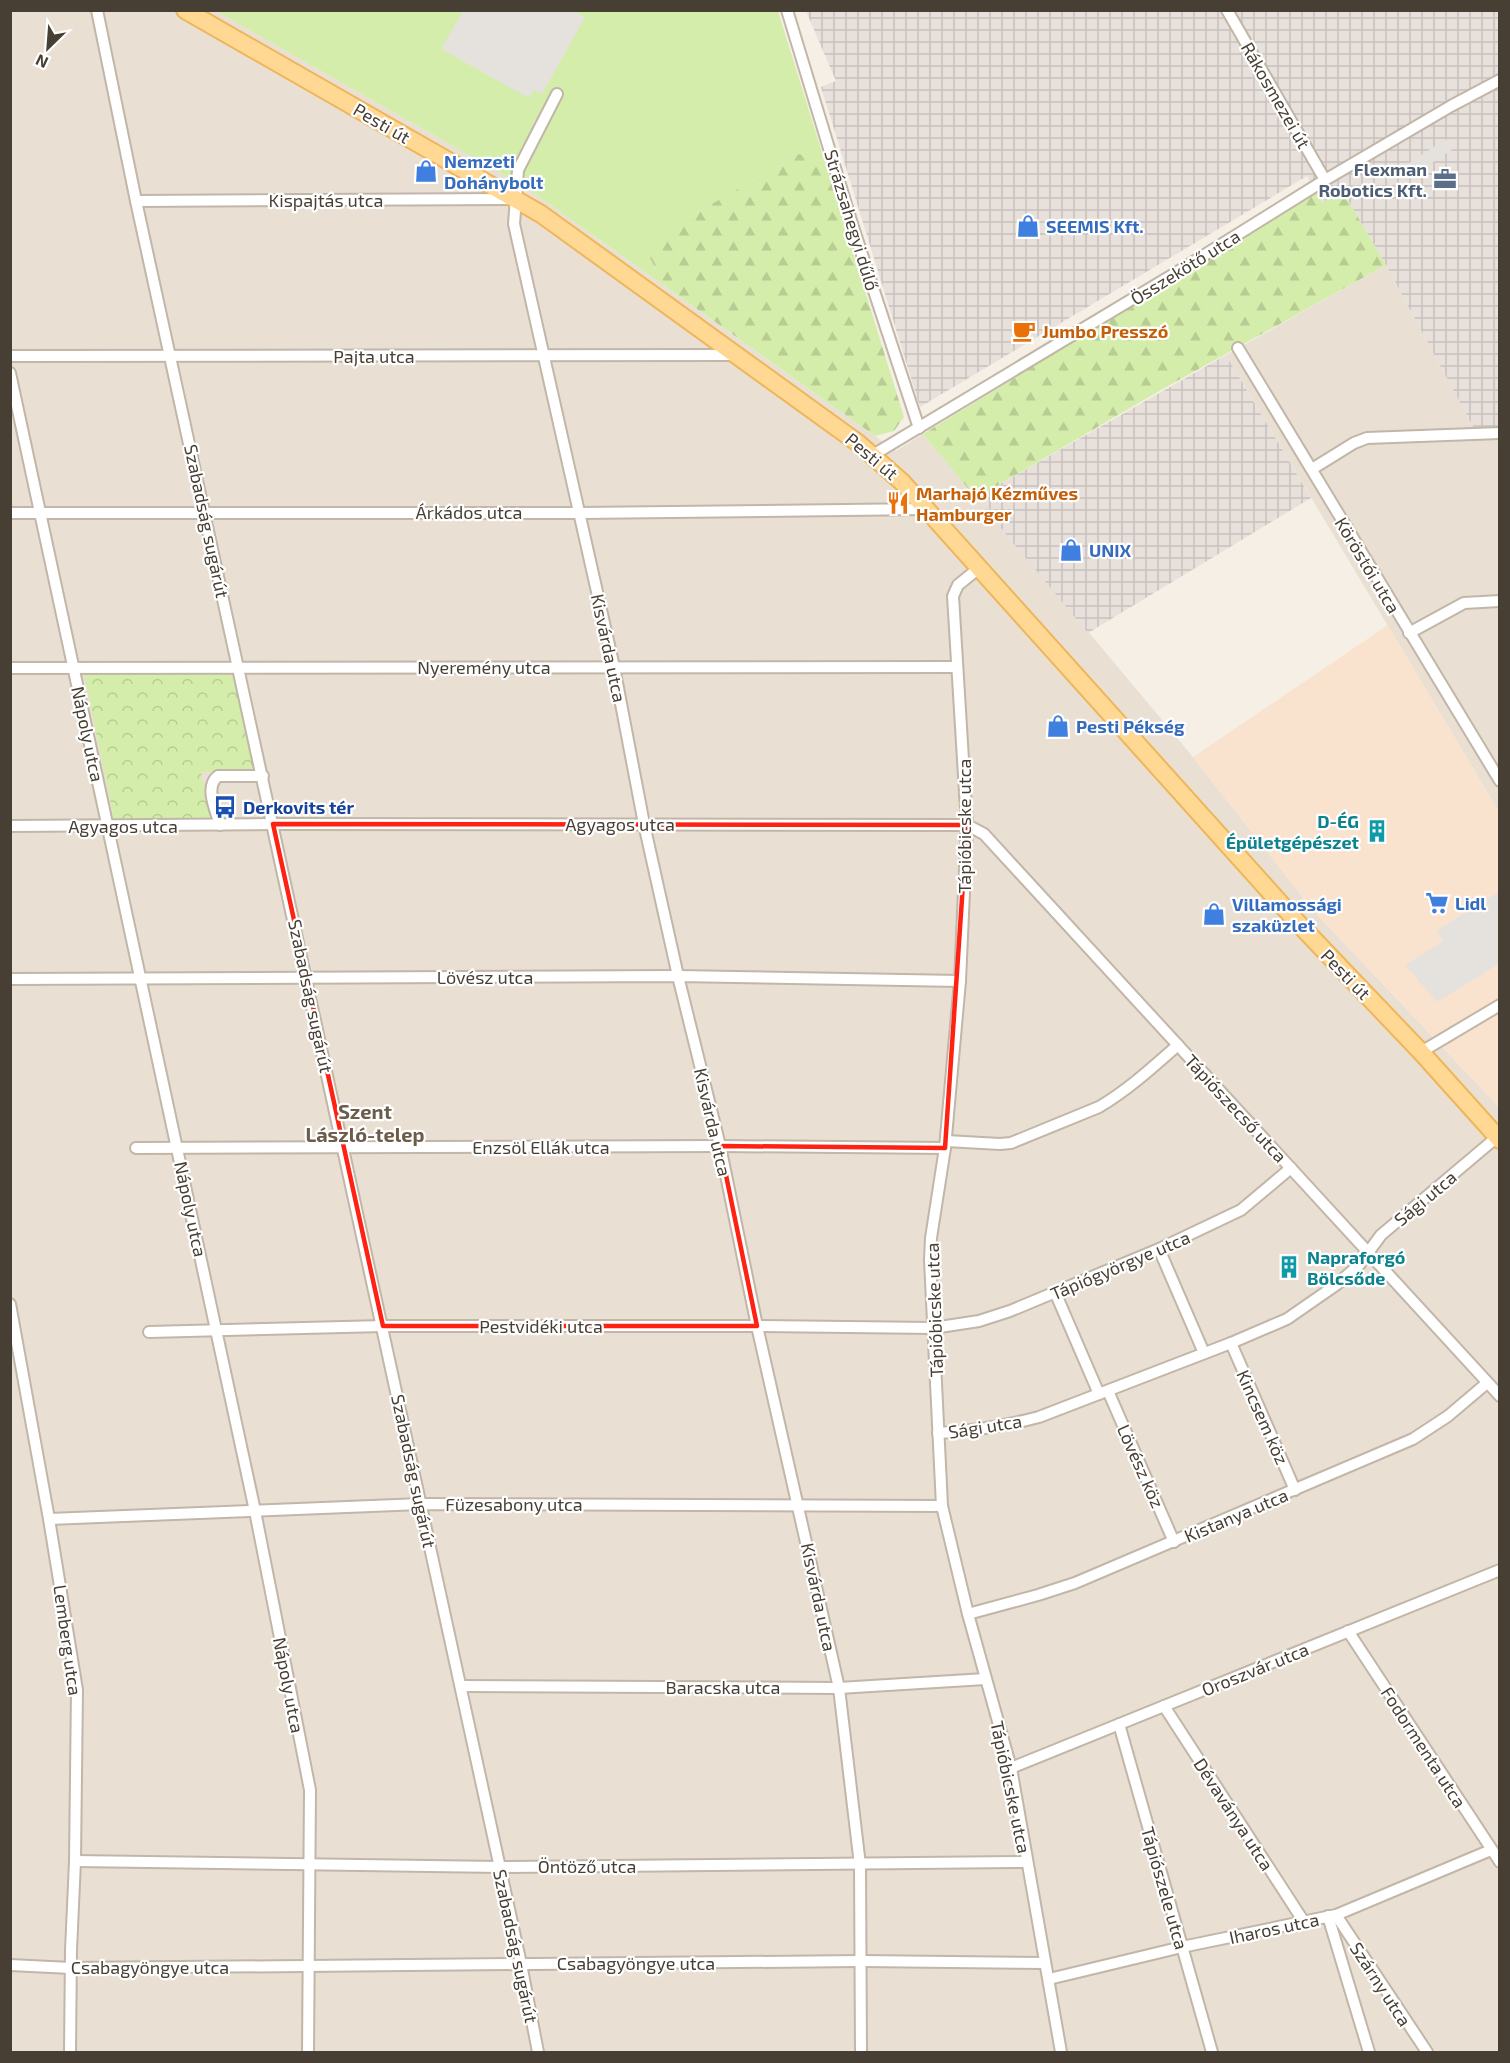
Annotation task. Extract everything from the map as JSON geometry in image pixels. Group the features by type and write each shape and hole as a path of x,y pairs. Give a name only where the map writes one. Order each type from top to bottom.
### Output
{"main road":[{"name":"Pesti út","path":"185,10 541,214 873,455 927,509 1298,923 1421,1052 1498,1138"}],"street":[{"name":"Szabadság sugárút","path":"97,10 136,201 240,668 521,1964 538,2052"},
{"name":"Strázsahegyi dűlő","path":"787,10 852,224 919,428"},
{"name":"Rákosmezei út","path":"1227,10 1325,180"},
{"name":"Összekötő utca","path":"873,455 1325,180 1500,80"},
{"name":"Kisvárda utca","path":"558,94 518,170 515,199 516,232 614,667 644,824 678,976 720,1146 757,1326 839,1688 860,1865 861,2052"},
{"name":"Kispajtás utca","path":"136,201 515,199"},
{"name":"Köröstói utca","path":"1238,348 1500,781"},
{"name":"Pajta utca","path":"10,356 738,355"},
{"name":"Nápoly utca","path":"10,374 42,512 255,1511 310,1790 308,2052"},
{"path":"1312,469 1354,443 1367,438 1500,433"},
{"name":"Árkádos utca","path":"10,513 580,513 927,509"},
{"name":"Tápióbicske utca","path":"980,568 958,585 953,597 967,825 960,981 946,1145 931,1238 938,1433 942,1506 985,1679 1011,1768 1061,2052"},
{"path":"1409,633 1464,603 1500,601"},
{"name":"Nyeremény utca","path":"10,668 957,667"},
{"path":"220,825 210,788 213,780 218,776 263,776"},
{"name":"Agyagos utca","path":"10,826 967,825"},
{"name":"Tápiószecső utca","path":"967,825 984,834 1500,1396"},
{"name":"Lövész utca","path":"10,980 678,976 960,981"},
{"path":"1421,1052 1500,1005"},
{"name":"Enzsöl Ellák utca","path":"136,1148 1000,1144 1021,1141 1105,1104 1137,1081 1178,1045"},
{"name":"Sági utca","path":"938,1433 1006,1426 1039,1417 1287,1319 1312,1304 1343,1278 1381,1236 1498,1138"},
{"name":"Tápiógyörgye utca","path":"933,1328 979,1321 1011,1311 1159,1249 1241,1210 1291,1168"},
{"path":"1159,1249 1204,1353"},
{"path":"1055,1292 1104,1392"},
{"name":"Lemberg utca","path":"10,1304 50,1519 77,1690 70,2052"},
{"name":"Pestvidéki utca","path":"149,1332 382,1326 933,1328"},
{"name":"Kincsem köz","path":"1231,1343 1295,1490"},
{"name":"Kistanya utca","path":"968,1614 1075,1583 1413,1439 1448,1416 1487,1383"},
{"name":"Lövész köz","path":"1104,1392 1174,1542"},
{"name":"Füzesabony utca","path":"50,1519 421,1504 942,1506"},
{"name":"Oroszvár utca","path":"1011,1768 1500,1570"},
{"name":"Fodormenta utca","path":"1348,1631 1500,1862"},
{"name":"Baracska utca","path":"460,1686 839,1688 985,1679"},
{"name":"Dévaványa utca","path":"1164,1706 1304,1922"},
{"name":"Tápiószele utca","path":"1119,1724 1212,2052"},
{"name":"Iharos utca","path":"1049,1979 1182,1947 1332,1915 1491,1850"},
{"name":"Öntöző utca","path":"75,1861 500,1867 1027,1862"},
{"path":"1332,1915 1369,2052"},
{"name":"Szárny utca","path":"1332,1915 1427,2052"},
{"name":"Csabagyöngye utca","path":"10,1965 71,1968 861,1961 1045,1964"}],"highlighted area":[{"path":"273,824 967,825 945,1148 720,1146 757,1326 383,1326"}],"shaded area":[{"path":"11,11 216,11 525,187 896,451 923,434 1193,757 1311,908 1499,1107 1499,2052 11,2052"},
{"path":"463,11 573,11 585,17 542,94 533,90 529,98 441,49"},
{"path":"806,11 1499,11 1499,433 1477,434 1386,265 1343,192 1322,203 1307,176 920,407 821,87 836,81"},
{"path":"1446,139 1453,149 1405,181 1398,170"},
{"path":"1386,265 1477,434 1499,433 1499,812 1226,355"},
{"path":"1226,355 1311,498 1088,633 976,498"},
{"path":"1388,625 1499,812 1499,1107 1311,908 1193,757"},
{"path":"1499,892 1499,964 1437,1002 1405,965 1443,941 1437,930"}],"green space":[{"path":"216,11 778,11 825,162 799,154 642,244 666,287 525,187"},
{"path":"799,154 825,162 904,417 894,431 875,436 666,287 642,244"},
{"path":"1343,192 1386,265 1161,390 976,498 923,434 1317,193 1322,203"},
{"path":"228,672 237,681 256,771 201,772 211,820 115,824 84,673"}],"place":[{"name":"Nemzeti Dohánybolt","path":"426,171"},
{"name":"Flexman Robotics Kft.","path":"1445,179"},
{"name":"SEEMIS Kft.","path":"1028,226"},
{"name":"Jumbo Presszó","path":"1024,331"},
{"name":"Marhajó Kézműves Hamburger","path":"898,503"},
{"name":"UNIX","path":"1071,550"},
{"name":"Pesti Pékség","path":"1058,726"},
{"name":"Derkovits tér","path":"225,807"},
{"name":"D-ÉG Épületgépészet","path":"1377,831"},
{"name":"Lidl","path":"1437,903"},
{"name":"Villamossági szaküzlet","path":"1214,914"},
{"name":"Napraforgó Bölcsőde","path":"1289,1267"}],"district":[{"name":"Szent László-telep","path":"365,1122"}]}
